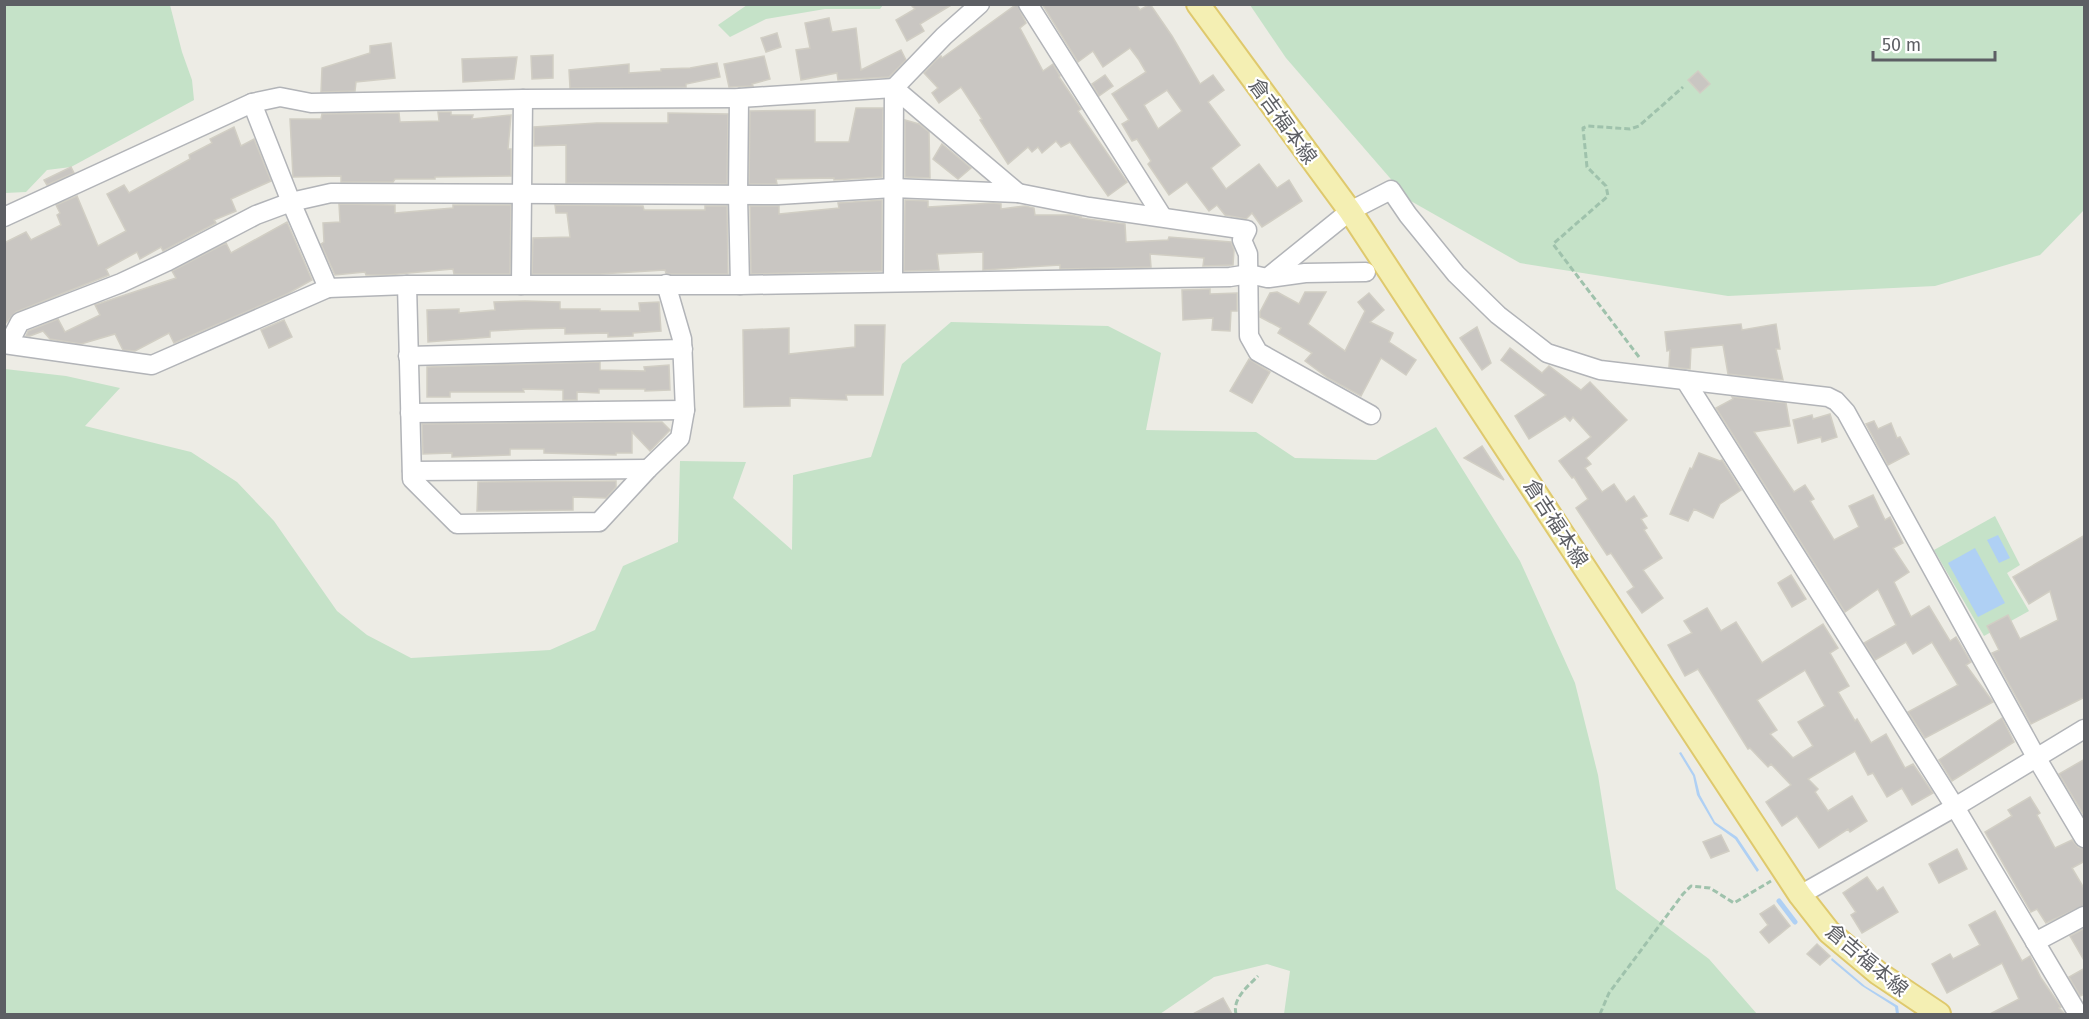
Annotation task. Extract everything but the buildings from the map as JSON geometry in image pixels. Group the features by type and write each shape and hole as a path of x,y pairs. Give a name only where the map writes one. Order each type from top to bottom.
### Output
{"main road":[{"name":"倉吉福本線","path":"1198,4 1350,211 1800,895 1830,932 1869,966 1939,1014"}],"street":[{"path":"4,217 252,104 280,97 312,103 739,98 894,88 944,36 980,4"},
{"path":"1028,4 1162,216"},
{"path":"893,282 894,88"},
{"path":"894,88 1018,193"},
{"path":"739,98 740,285"},
{"path":"521,285 523,99"},
{"path":"252,104 328,288"},
{"path":"1366,272 1305,273 1267,278 1249,274 1230,277 740,285 407,285 328,288 152,365 7,343 20,322 121,283 168,261 256,214 291,202 331,193 778,195 893,188 1018,193 1089,207 1247,230 1242,240 1248,254 1249,274 1249,336 1258,352 1371,415"},
{"path":"1267,278 1350,211 1391,190 1408,215 1456,274 1498,315 1547,353 1600,370 1828,397 1836,401 1846,412 2036,757 2085,838"},
{"path":"407,285 412,479 457,524 599,522 680,438 685,410 683,349 666,284"},
{"path":"408,356 683,349"},
{"path":"1685,380 1955,807 2078,1014"},
{"path":"410,413 685,410"},
{"path":"412,471 648,469"},
{"path":"1800,895 1955,807 2085,729"},
{"path":"2035,942 2085,916"}],"path":[{"path":"1650,375 1553,244 1608,196 1608,190 1587,167 1583,128 1588,126 1630,129 1639,126 1683,87"},
{"path":"1600,1014 1609,993 1691,886 1710,888 1734,903 1785,873"},
{"path":"1236,1014 1236,1003 1240,996 1258,976"}],"green space":[{"path":"5,4 170,5 192,80 194,100 71,167 47,170 26,192 5,193"},
{"path":"747,5 883,5 880,9 825,9 766,19 730,37 718,25"},
{"path":"1250,5 2084,5 2084,210 2040,255 1935,286 1728,296 1520,263 1409,200 1286,58"},
{"path":"951,322 1108,326 1161,353 1146,430 1256,432 1295,458 1376,460 1436,427 1520,561 1575,683 1598,775 1616,889 1709,959 1757,1014 1284,1014 1290,971 1267,964 1214,977 1160,1014 5,1014 5,369 66,376 120,388 85,426 191,452 237,482 274,521 337,611 367,635 411,658 550,650 595,630 623,566 678,542 680,461 746,462 733,498 792,550 793,475 871,457 902,364"},
{"path":"1995,516 2020,565 2007,573 2029,611 1984,636 1934,550"}],"water":[{"path":"1998,535 2010,558 1999,563 1987,540"},
{"path":"1975,548 2005,603 1978,617 1948,563"},
{"path":"1681,752 1695,775 1700,795 1715,822 1737,837 1759,870 1757,872 1735,839 1714,824 1697,795 1693,776 1679,753"},
{"path":"1832,958 1865,986 1898,1006 1899,1014 1896,1014 1895,1007 1862,986 1831,960"}],"waterway":[{"path":"1779,901 1795,922"}]}
